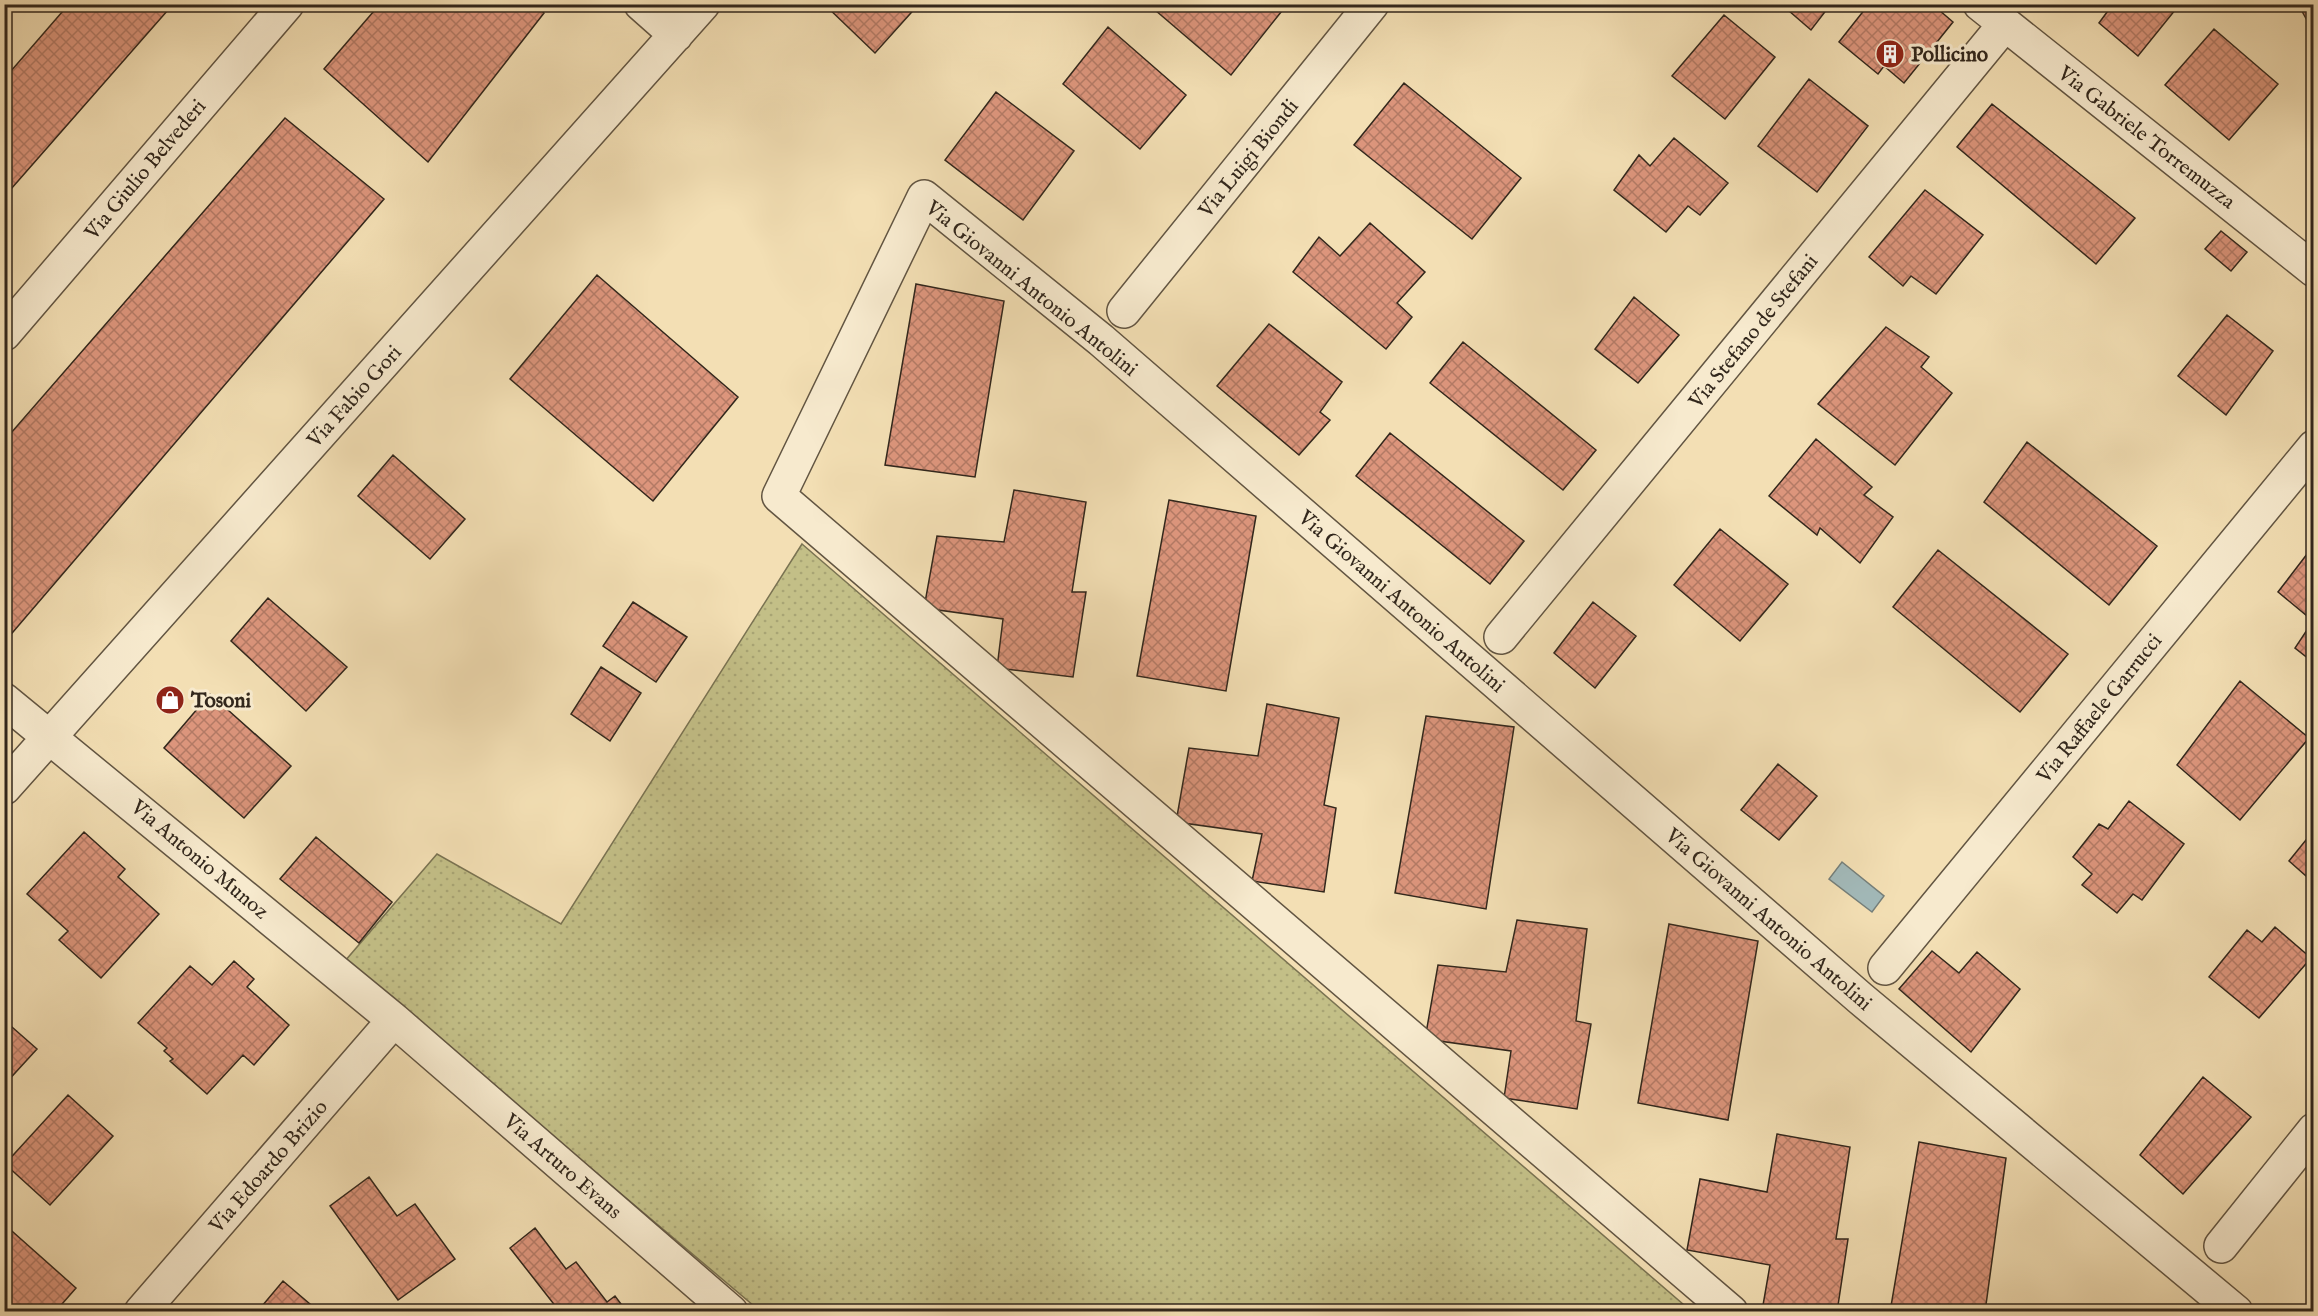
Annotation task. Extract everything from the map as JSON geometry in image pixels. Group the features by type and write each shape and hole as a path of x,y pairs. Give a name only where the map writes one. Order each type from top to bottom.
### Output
{"street":[{"name":"Via Giulio Belvederi","path":"4,334 287,4"},
{"path":"641,4 676,35"},
{"name":"Via Fabio Gori","path":"4,788 703,4"},
{"name":"Via Luigi Biondi","path":"1124,311 1372,4"},
{"name":"Via Gabriele Torremuzza","path":"1992,14 2313,270"},
{"name":"Via Stefano de Stefani","path":"1501,638 1992,14"},
{"name":"Via Giovanni Antonio Antolini","path":"1731,1311 779,496 924,197 1101,340 1851,991 2236,1311"},
{"name":"Via Raffaele Garrucci","path":"1885,968 2313,447"},
{"name":"Via Antonio Munoz","path":"4,700 51,736 394,1020"},
{"name":"Via Edoardo Brizio","path":"141,1311 394,1020"},
{"name":"Via Arturo Evans","path":"394,1020 731,1311"},
{"path":"2221,1246 2313,1130"}],"shaded area":[{"path":"802,544 1691,1311 760,1311 345,961 437,854 561,924"}],"water":[{"path":"1842,862 1884,896 1872,912 1829,879"}],"building":[{"path":"69,4 163,4 168,10 4,197 4,79"},
{"path":"380,4 535,4 544,13 428,162 324,69"},
{"path":"824,4 919,4 875,53"},
{"path":"1148,4 1271,4 1281,12 1231,75"},
{"path":"1781,4 1831,4 1811,30"},
{"name":"Pollicino","path":"1869,4 1932,4 1953,22 1904,83 1884,66 1878,74 1839,42"},
{"path":"2113,4 2180,4 2138,56 2099,23"},
{"path":"2298,4 2314,4 2314,33"},
{"path":"1724,15 1775,57 1725,119 1672,76"},
{"path":"1108,27 1186,95 1140,149 1063,84"},
{"path":"2214,29 2278,84 2229,140 2165,85"},
{"path":"1809,79 1868,126 1817,192 1758,146"},
{"path":"1404,83 1521,178 1472,239 1354,145"},
{"path":"996,92 1074,151 1023,220 945,160"},
{"path":"1992,104 2135,218 2096,264 1957,147"},
{"path":"285,118 384,199 7,639 4,637 4,441"},
{"path":"1674,138 1728,183 1700,215 1688,206 1666,232 1614,190 1639,155 1650,166"},
{"path":"1925,190 1983,235 1936,294 1911,276 1903,286 1869,257"},
{"path":"1370,223 1425,272 1397,303 1412,317 1386,349 1293,272 1319,237 1340,256"},
{"path":"2221,231 2247,252 2231,271 2205,249"},
{"path":"597,275 738,397 653,501 510,379"},
{"path":"916,284 1004,301 975,477 885,465"},
{"path":"1634,297 1679,335 1638,383 1595,349"},
{"path":"2227,315 2273,351 2226,415 2178,376"},
{"path":"1269,324 1342,382 1320,412 1330,420 1299,455 1217,386"},
{"path":"1886,327 1929,357 1921,367 1952,393 1895,465 1818,404"},
{"path":"1463,342 1596,450 1563,490 1430,383"},
{"path":"1390,433 1524,541 1490,584 1356,476"},
{"path":"1816,439 1872,487 1864,495 1893,517 1860,563 1820,528 1817,535 1769,496"},
{"path":"2027,442 2157,546 2109,605 1984,502"},
{"path":"393,455 465,519 430,559 358,496"},
{"path":"1014,490 1086,502 1072,592 1086,592 1073,677 997,668 1003,619 924,608 937,536 1004,542"},
{"path":"1169,500 1256,516 1226,691 1137,676"},
{"path":"1720,529 1788,584 1740,641 1674,585"},
{"path":"2314,545 2314,663 2295,648 2313,621 2278,592"},
{"path":"1938,550 2068,654 2020,712 1893,607"},
{"path":"268,598 347,667 306,711 231,641"},
{"path":"633,602 687,637 656,682 603,646"},
{"path":"1593,602 1636,636 1595,688 1554,653"},
{"path":"601,667 641,693 610,741 571,714"},
{"path":"2240,681 2309,738 2240,820 2177,765"},
{"path":"210,694 291,766 244,818 164,748"},
{"path":"1267,704 1339,718 1324,805 1336,808 1324,892 1252,881 1262,834 1176,822 1189,748 1258,756"},
{"path":"1426,716 1514,727 1486,909 1395,893"},
{"path":"1778,764 1817,796 1779,840 1741,810"},
{"path":"2129,801 2184,844 2142,900 2133,894 2117,913 2082,885 2092,874 2073,857 2099,824 2108,829"},
{"path":"2314,830 2314,883 2289,861"},
{"path":"84,832 125,869 118,877 159,914 101,978 59,940 68,931 27,894"},
{"path":"316,837 392,902 359,943 280,879"},
{"path":"1517,920 1587,929 1576,1021 1591,1024 1577,1109 1504,1098 1511,1051 1425,1039 1438,965 1506,972"},
{"path":"1669,924 1758,941 1728,1120 1638,1103"},
{"path":"2275,927 2311,958 2259,1018 2209,977 2247,930 2262,942"},
{"path":"1932,951 1959,973 1977,952 2020,989 1971,1052 1899,989"},
{"path":"234,961 254,979 247,987 289,1025 254,1065 243,1055 207,1094 170,1061 173,1059 164,1051 167,1048 138,1023 190,966 212,985"},
{"path":"4,1020 37,1049 4,1085"},
{"path":"2203,1077 2251,1117 2183,1194 2140,1155"},
{"path":"68,1095 113,1136 50,1205 5,1164"},
{"path":"1777,1134 1850,1147 1836,1239 1848,1239 1837,1312 1762,1311 1770,1265 1687,1250 1700,1179 1767,1192"},
{"path":"1919,1142 2006,1158 1985,1312 1890,1312"},
{"path":"369,1177 397,1216 415,1204 455,1259 398,1300 330,1206"},
{"path":"4,1224 76,1288 55,1312 20,1312 4,1298"},
{"path":"535,1228 566,1269 576,1262 607,1302 615,1296 627,1312 560,1312 510,1248"},
{"path":"283,1281 310,1304 304,1310 305,1312 257,1312"}],"place":[{"name":"Pollicino","path":"1890,54"},
{"name":"Tosoni","path":"170,700"}]}
